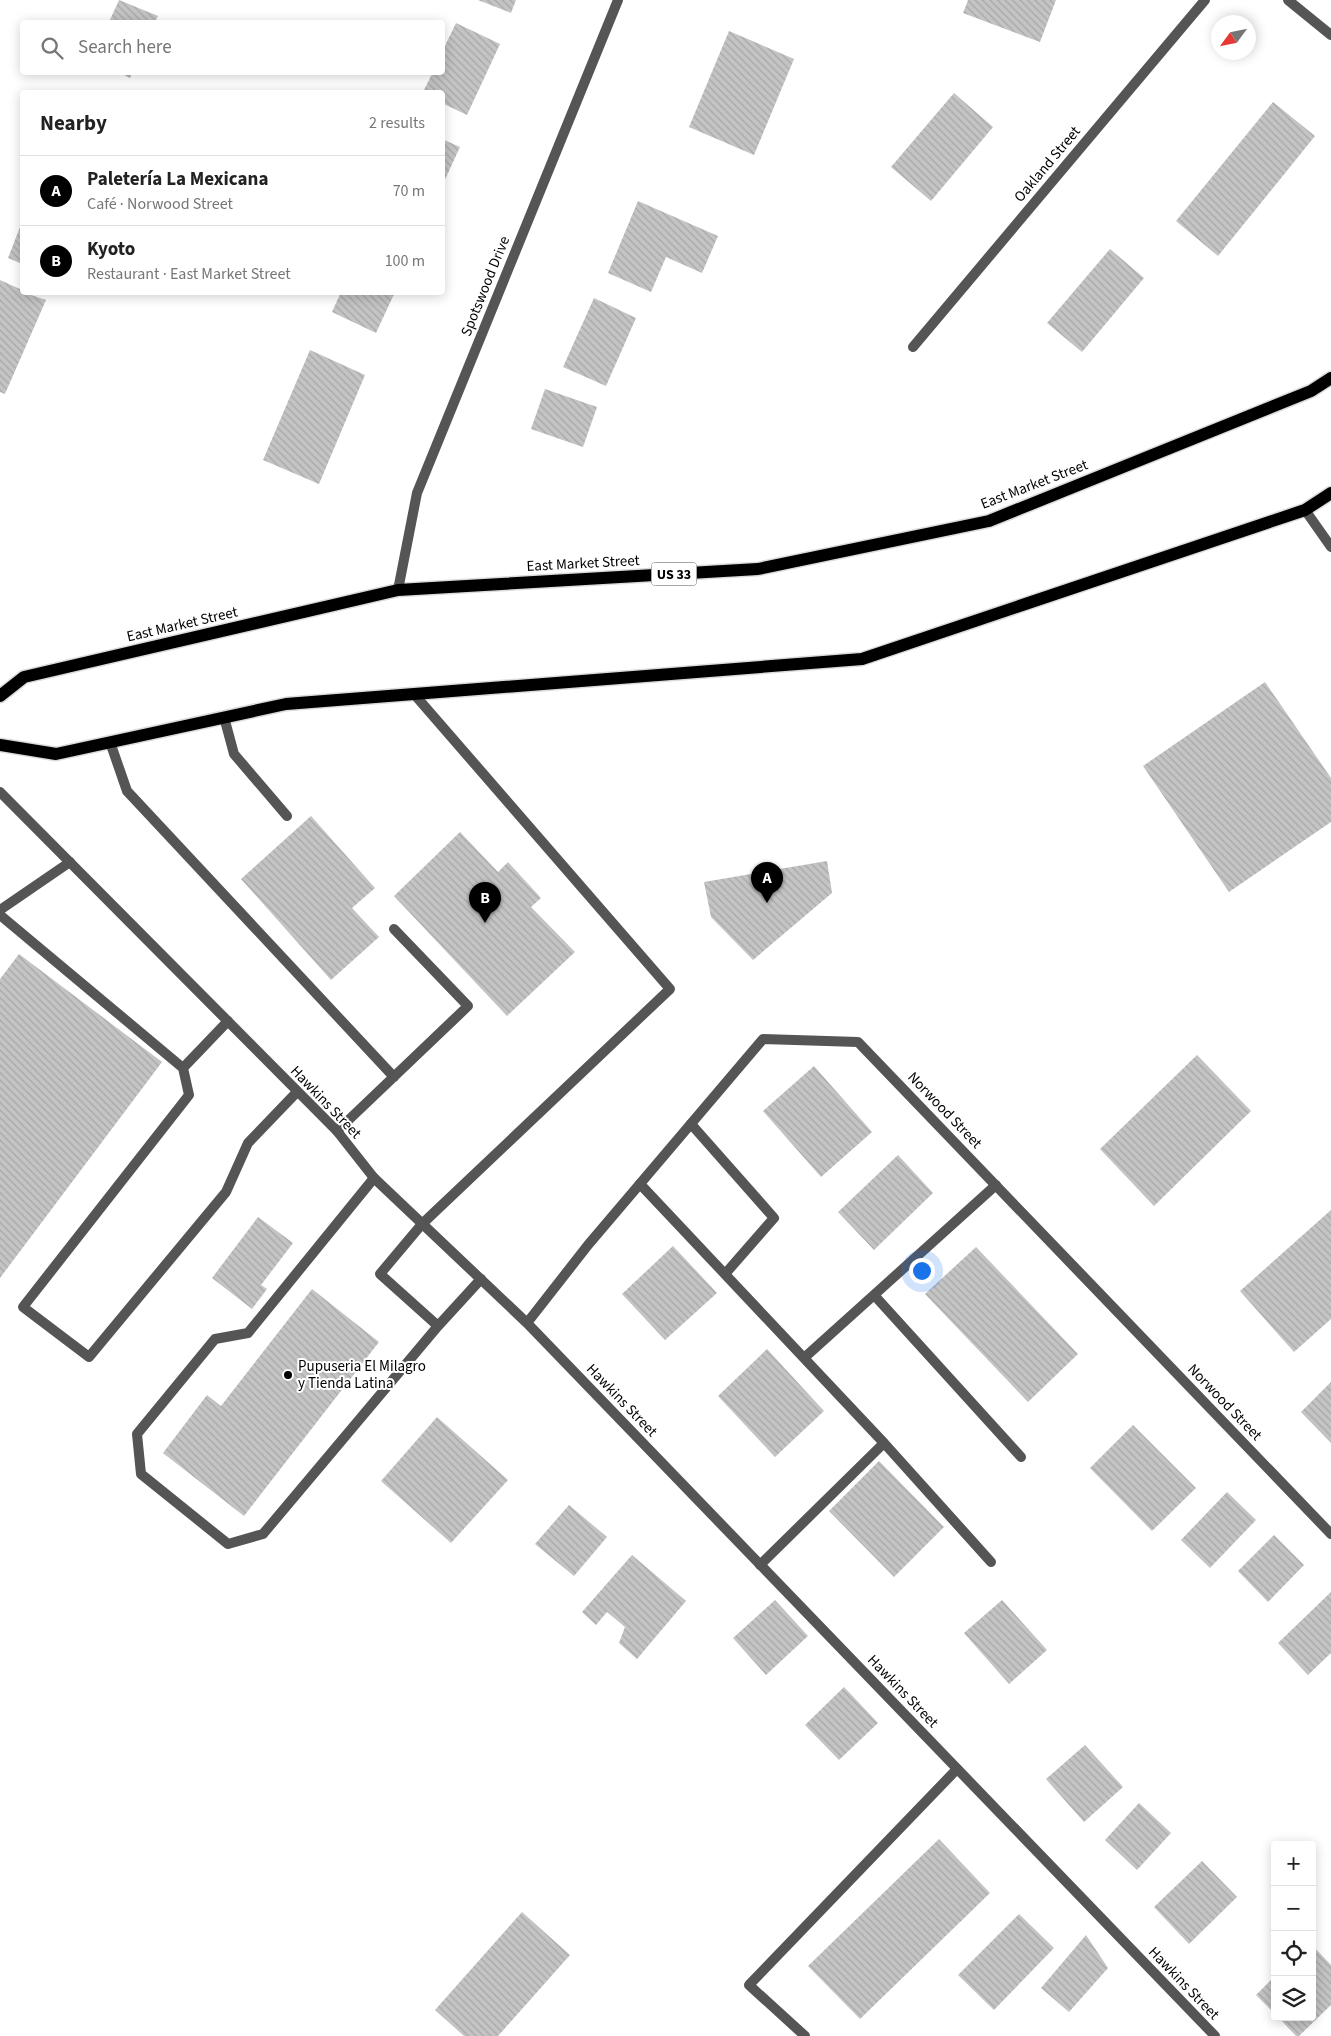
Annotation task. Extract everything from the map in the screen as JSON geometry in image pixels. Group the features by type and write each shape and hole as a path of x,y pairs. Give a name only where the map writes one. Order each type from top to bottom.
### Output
{"main road":[{"name":"East Market Street","path":"0,696 24,677 398,590 758,569 989,521 1311,391 1331,378"},
{"path":"0,745 56,754 286,704 862,659 1305,510 1331,493"}],"street":[{"name":"Spotswood Drive","path":"398,590 417,493 618,0"},
{"name":"Oakland Street","path":"913,347 1205,0"},
{"path":"1288,0 1331,35"},
{"path":"1305,510 1331,547"},
{"path":"414,694 670,989 422,1224 380,1274 438,1326"},
{"path":"224,717 234,754 287,816"},
{"path":"110,742 127,791 394,1077"},
{"name":"Hawkins Street","path":"0,792 228,1021 296,1093 337,1131 374,1178 527,1323 1215,2036"},
{"path":"0,910 70,862"},
{"path":"0,916 183,1068 189,1096 23,1307 89,1357 226,1192 248,1143 296,1093"},
{"path":"337,1131 468,1006 394,929"},
{"path":"183,1068 228,1021"},
{"name":"Norwood Street","path":"527,1323 588,1245 763,1039 858,1042 1331,1534"},
{"path":"691,1124 774,1218 726,1274"},
{"path":"374,1178 248,1333 215,1339 137,1434 141,1474 228,1544 263,1534 438,1326 481,1279"},
{"path":"640,1184 884,1443 991,1562"},
{"path":"804,1358 996,1185"},
{"path":"874,1295 1021,1457"},
{"path":"760,1565 884,1443"},
{"path":"806,2036 749,1985 957,1769"}],"building":[{"path":"119,0 158,16 156,20 110,20"},
{"path":"478,0 516,0 511,13"},
{"path":"968,0 1056,0 1040,42 963,13"},
{"path":"456,23 500,44 467,115 445,104 445,90 424,90 432,75 445,75 445,46"},
{"path":"729,31 794,59 754,155 689,127"},
{"path":"954,93 993,127 931,201 891,167"},
{"path":"1273,102 1315,136 1218,256 1176,221"},
{"path":"445,140 460,147 445,180"},
{"path":"638,201 718,236 702,273 666,257 651,292 608,273"},
{"path":"20,227 20,263 8,258"},
{"path":"1110,249 1144,278 1082,352 1047,323"},
{"path":"0,280 20,289 20,295 31,295 46,300 5,394 0,392"},
{"path":"340,295 394,295 376,333 332,312"},
{"path":"594,298 636,318 606,386 563,367"},
{"path":"310,350 365,375 319,484 263,460"},
{"path":"545,389 597,407 583,447 531,429"},
{"path":"1265,682 1331,778 1331,822 1229,892 1143,766"},
{"path":"311,816 375,888 352,908 379,937 331,980 241,879"},
{"path":"460,832 498,872 508,862 541,898 531,907 575,952 507,1016 394,896"},
{"path":"827,861 832,893 753,960 711,917 704,882"},
{"path":"19,954 162,1062 0,1278 0,979"},
{"path":"1197,1055 1251,1111 1154,1206 1100,1149"},
{"path":"814,1066 872,1132 821,1177 763,1111"},
{"path":"898,1155 933,1193 874,1250 838,1212"},
{"path":"1331,1210 1331,1319 1294,1352 1240,1291"},
{"path":"258,1217 293,1243 261,1285 267,1289 252,1309 212,1278"},
{"path":"673,1246 717,1293 665,1340 622,1294"},
{"path":"976,1247 1078,1354 1028,1402 925,1294"},
{"path":"312,1289 379,1342 244,1516 163,1453 207,1395 221,1406"},
{"path":"767,1349 824,1411 775,1457 718,1396"},
{"path":"1331,1382 1331,1443 1301,1412"},
{"path":"437,1417 508,1480 451,1543 381,1481"},
{"path":"1133,1425 1196,1488 1152,1531 1090,1468"},
{"path":"879,1461 944,1527 894,1577 829,1511"},
{"path":"1227,1492 1256,1520 1210,1568 1181,1540"},
{"path":"569,1505 607,1537 574,1576 535,1544"},
{"path":"1274,1535 1304,1565 1268,1602 1238,1571"},
{"path":"632,1555 686,1601 637,1659 619,1643 625,1627 607,1612 596,1625 582,1612"},
{"path":"1331,1592 1331,1653 1308,1675 1278,1643"},
{"path":"775,1600 808,1636 766,1675 733,1638"},
{"path":"1002,1600 1047,1650 1009,1684 964,1633"},
{"path":"844,1687 878,1723 839,1760 805,1725"},
{"path":"1085,1745 1123,1787 1084,1822 1046,1779"},
{"path":"1139,1803 1171,1833 1137,1870 1105,1840"},
{"path":"939,1839 990,1893 860,2019 808,1966"},
{"path":"1202,1861 1237,1897 1189,1944 1154,1907"},
{"path":"522,1912 570,1955 498,2036 464,2036 435,2010"},
{"path":"1019,1914 1054,1948 994,2010 958,1975"},
{"path":"1086,1935 1108,1968 1069,2012 1041,1988"},
{"path":"1316,1949 1331,1965 1331,2005 1316,2020"},
{"path":"1271,1980 1271,2010 1256,1995"},
{"path":"1282,2021 1314,2021 1299,2036 1296,2036"}],"place":[{"name":"Paletería La Mexicana","path":"767,903"},
{"name":"Kyoto","path":"485,923"},
{"name":"Pupuseria El Milagro y Tienda Latina","path":"288,1375"}]}
